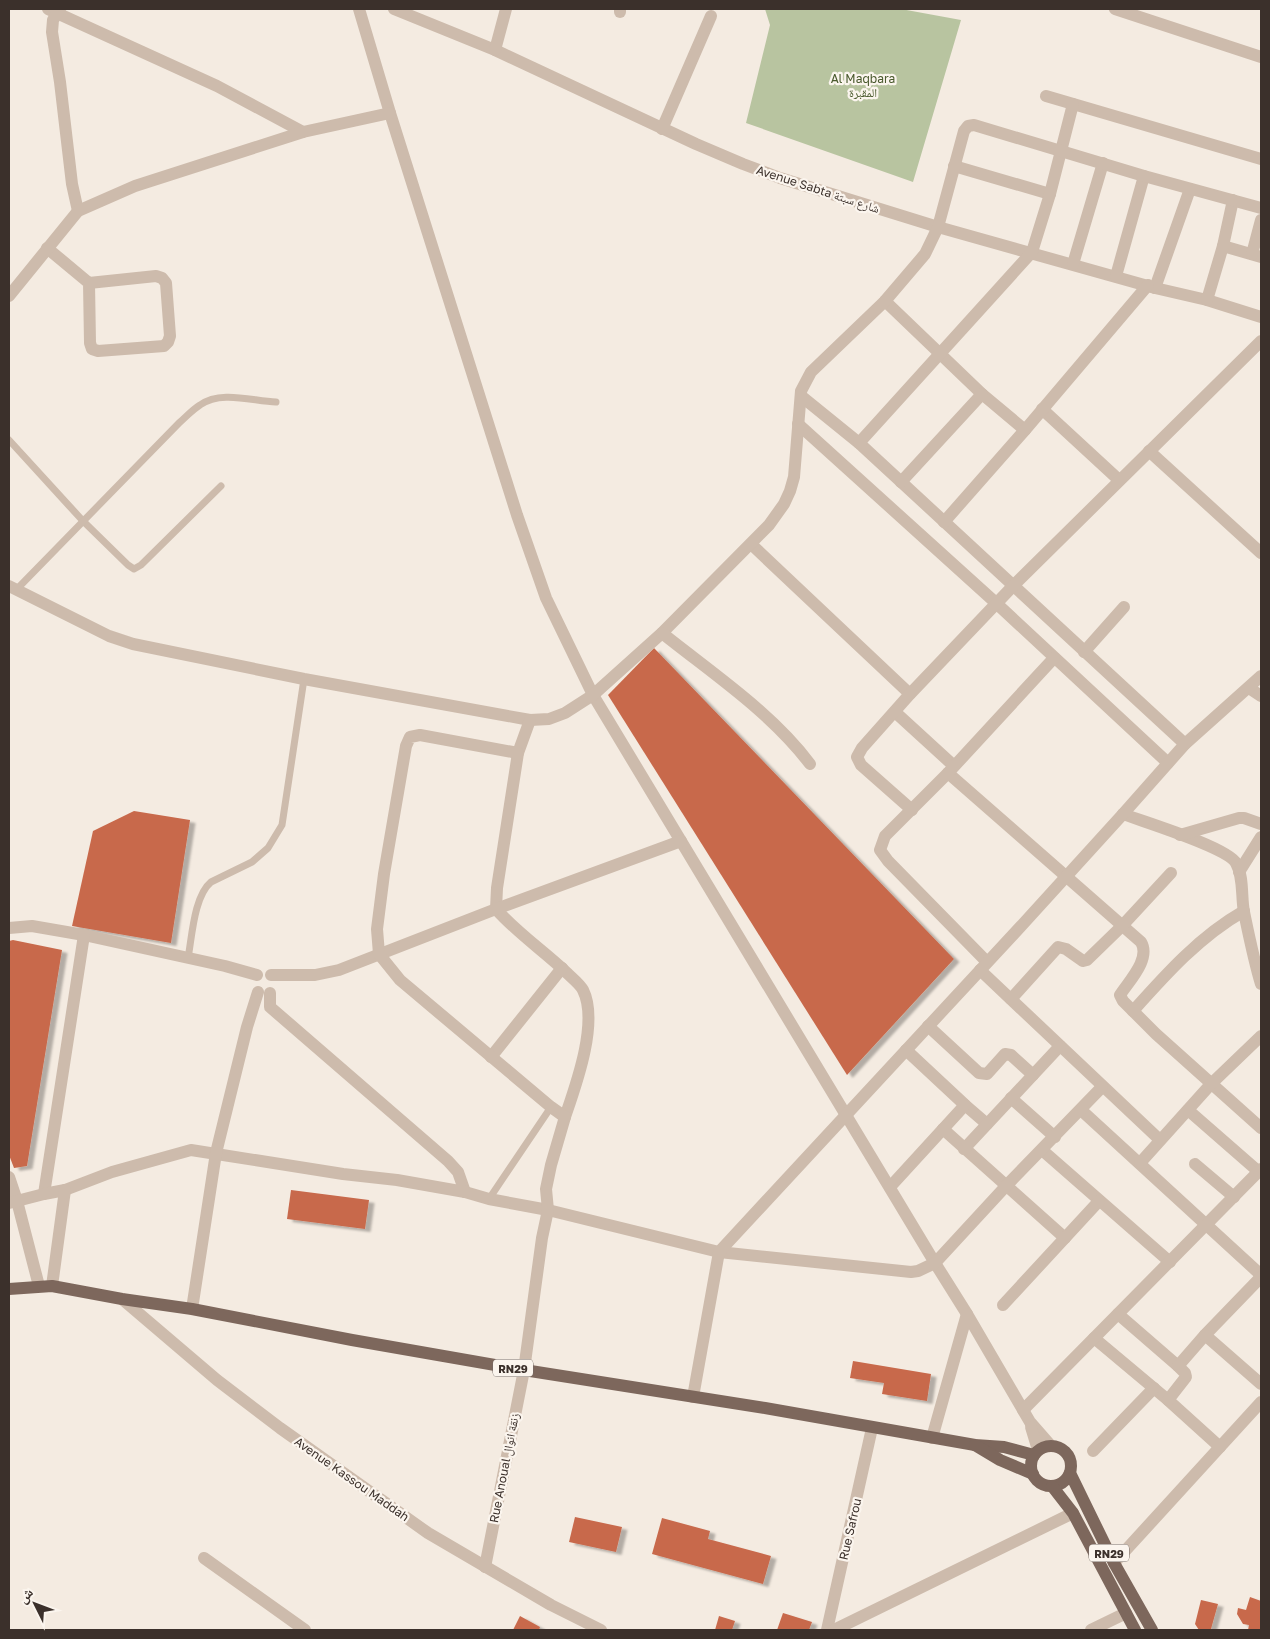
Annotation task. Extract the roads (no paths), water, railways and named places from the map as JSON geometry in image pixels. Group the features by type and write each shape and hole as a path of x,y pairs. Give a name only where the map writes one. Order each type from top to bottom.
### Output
{"main road":[{"name":"RN29","path":"9,1289 52,1286 122,1300 192,1309 324,1335 524,1370 765,1408 975,1445 1004,1447 1036,1453"},
{"name":"RN29","path":"975,1445 1000,1460 1033,1474 1041,1483 1052,1486 1073,1513 1135,1630"},
{"name":"RN29","path":"1051,1446 1057,1446 1066,1452 1071,1462 1070,1473 1114,1563 1152,1630"},
{"path":"1033,1474 1032,1461 1036,1453 1051,1446"},
{"path":"1052,1486 1066,1480 1070,1473"}],"street":[{"path":"359,9 517,515 546,598 593,695 935,1263 968,1314 1030,1422 1051,1446"},
{"name":"Avenue Sabta شارع سبتة","path":"394,9 495,50 662,129 771,174 938,227 1152,287 1207,300 1261,317"},
{"path":"495,50 506,9"},
{"path":"1115,9 1261,57"},
{"path":"78,211 72,184 52,32 55,10 217,86 303,132"},
{"path":"662,129 711,16"},
{"path":"1046,96 1261,159"},
{"path":"859,444 1032,252 1050,194 1073,104"},
{"path":"9,296 78,211 135,186 303,132 390,113"},
{"path":"12,588 109,636 133,644 304,679 530,720 550,719 565,713 593,695 662,633 751,544 777,514 790,491 794,478 798,424 804,384 811,372 885,301 925,254 938,227 964,131 971,125 1261,208"},
{"path":"1073,264 1103,163"},
{"path":"954,166 1050,194"},
{"path":"1116,276 1144,176"},
{"path":"944,522 1042,409 1152,287 1190,189"},
{"path":"1207,300 1234,200"},
{"path":"1223,246 1257,255 1261,220"},
{"path":"47,248 89,283 156,276 162,278 166,283 170,336 168,342 164,346 98,351 92,348 90,343 89,283"},
{"path":"885,301 982,394 1025,430"},
{"path":"912,810 861,765 858,757 862,748 996,603 1261,342"},
{"path":"900,482 982,394"},
{"path":"801,396 859,444 1185,744"},
{"path":"1042,409 1119,480"},
{"path":"798,424 996,603 1168,763"},
{"path":"1149,452 1261,553"},
{"path":"751,544 910,694"},
{"path":"1084,652 1124,606"},
{"path":"662,633 766,716 797,746 810,764"},
{"path":"1054,658 951,770 885,836 880,850 1011,1000 1160,1140"},
{"path":"693,1397 718,1252 1124,814 1185,744 1261,676"},
{"path":"1249,688 1261,696"},
{"path":"895,712 951,770 1066,877 1141,942 1144,947 1136,973 1120,995 1123,1001 1261,1128"},
{"path":"496,909 497,888 518,753 530,720"},
{"path":"518,753 420,735 410,737 406,746 384,874 377,929 378,954 400,980 565,1117"},
{"path":"1124,814 1219,849 1233,859 1239,872 1244,911 1261,984"},
{"path":"1180,835 1239,818 1261,824"},
{"path":"1239,872 1261,838"},
{"path":"9,928 32,926 84,935 257,975 266,972 271,975 323,974 339,970 680,840"},
{"path":"1011,1000 1058,946 1085,961 1122,926 1171,873"},
{"name":"Rue Anoual زنقة انوال","path":"485,1567 524,1370 542,1238 548,1210 546,1189 551,1164 581,1064 589,1020 588,1006 583,989 562,968 507,922 496,909"},
{"path":"1133,1011 1199,943 1219,926 1244,911"},
{"path":"44,1194 84,935"},
{"path":"491,1057 562,968"},
{"path":"257,975 254,986 264,992 270,1007 448,1161 458,1172 465,1192"},
{"path":"192,1309 216,1153 247,1027 264,992 274,988 275,983 271,975"},
{"path":"928,1026 979,1073 987,1074 1005,1054 1011,1055 1033,1075"},
{"path":"1140,1163 1212,1084 1261,1036"},
{"path":"964,1149 1060,1046"},
{"path":"906,1050 987,1124"},
{"path":"13,1202 65,1190 112,1172 191,1150 343,1174 397,1180 465,1192 489,1199 548,1210 718,1252 903,1272 918,1271 935,1263 1102,1086"},
{"path":"1011,1098 1055,1137"},
{"path":"890,1187 964,1105"},
{"path":"1081,1110 1261,1276 1205,1334 1178,1366"},
{"path":"1023,1410 1260,1170 1188,1110"},
{"path":"943,1129 1065,1238"},
{"path":"1042,1150 1170,1262"},
{"path":"1195,1164 1234,1197"},
{"path":"9,1177 13,1202 39,1286"},
{"path":"52,1286 65,1190"},
{"path":"1003,1305 1099,1201"},
{"name":"Avenue Kassou Maddah","path":"122,1300 217,1380 280,1428 428,1533 551,1605 601,1630"},
{"path":"932,1438 968,1314"},
{"path":"1118,1314 1184,1371 1186,1377 1168,1400"},
{"path":"1205,1334 1261,1384"},
{"path":"1094,1338 1168,1400 1220,1447"},
{"path":"1093,1451 1154,1388"},
{"path":"1114,1563 1261,1402"},
{"path":"1030,1422 1036,1453"},
{"name":"Rue Safrou","path":"827,1630 872,1428"},
{"path":"834,1630 1073,1513"},
{"path":"204,1558 304,1630"},
{"path":"1091,1630 1126,1613"}],"lane":[{"path":"12,588 83,521 200,404 215,398 276,402"},
{"path":"9,440 83,521 134,569 141,565 221,486"},
{"path":"188,958 197,909 206,887 211,882 252,862 268,848 282,825 304,679"},
{"path":"489,1199 551,1107"}],"park label":[{"name":"Al Maqbara المقبرة","path":"863,85"}]}
